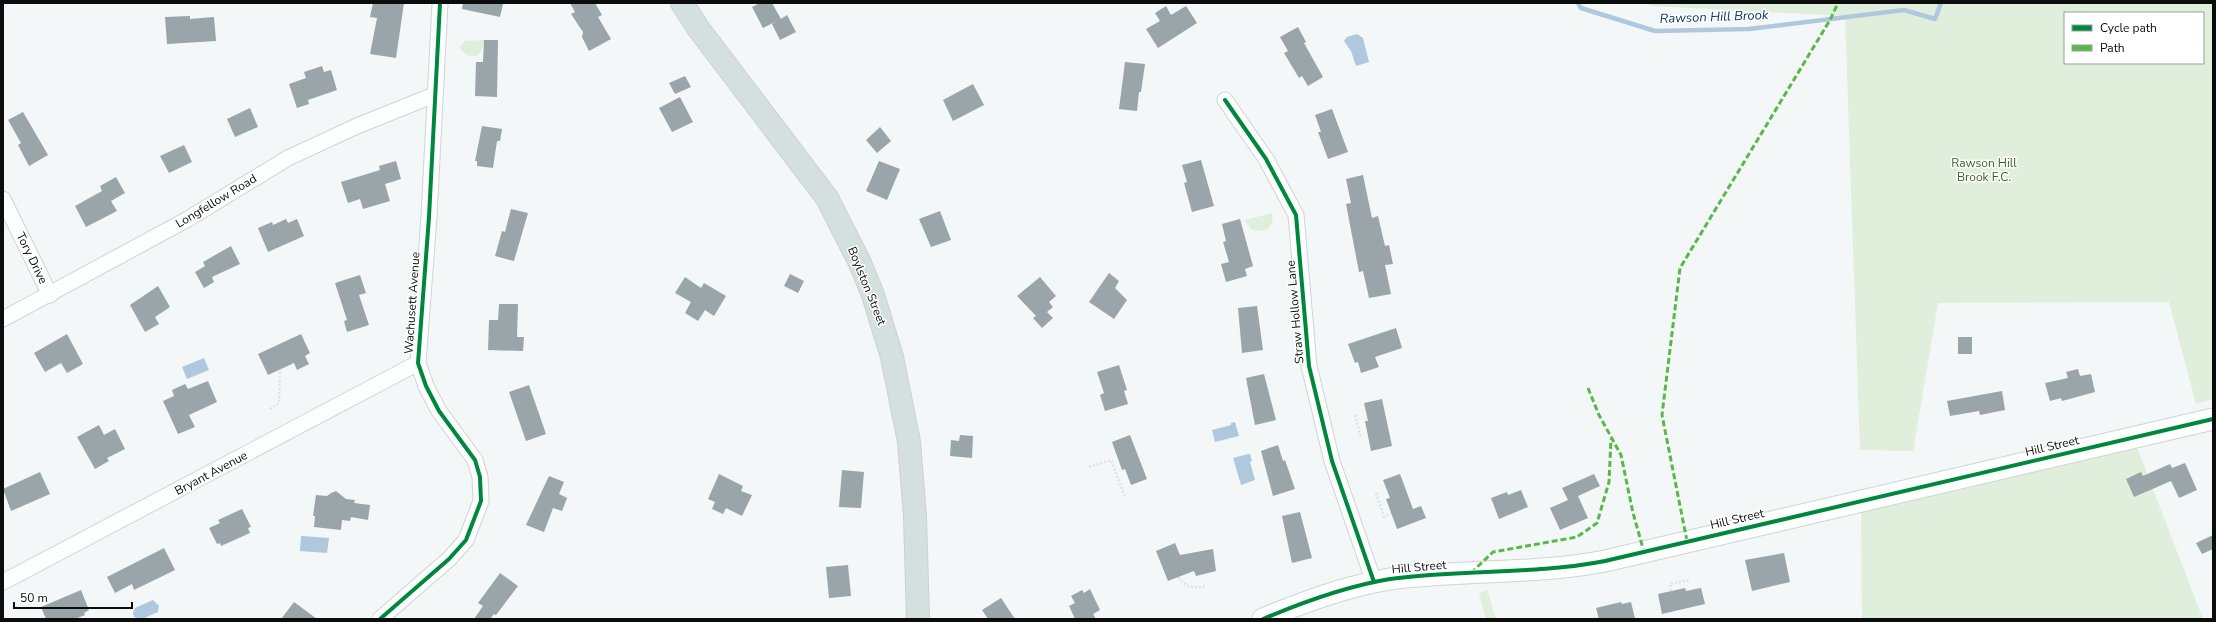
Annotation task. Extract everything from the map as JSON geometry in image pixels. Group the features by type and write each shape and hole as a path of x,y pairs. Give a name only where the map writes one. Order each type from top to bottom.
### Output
{"main road":[{"name":"Boylston Street","path":"682,3 698,28 821,190 869,284 891,352 909,442 914,489 918,619"}],"street":[{"name":"Wachusett Avenue","path":"380,619 449,559 466,540 476,518 481,501 480,477 475,460 439,412 426,386 418,363 429,217 434,95 440,3"},
{"name":"Longfellow Road","path":"3,319 188,219 288,158 357,126 434,95"},
{"name":"Straw Hollow Lane","path":"1225,100 1266,159 1296,215 1310,366 1332,461 1374,582"},
{"name":"Tory Drive","path":"3,199 50,294"},
{"name":"Bryant Avenue","path":"3,582 418,363"},
{"name":"Hill Street","path":"1263,619 1290,608 1374,582 1421,576 1555,568 1605,561 2213,419"}],"path":[{"path":"270,409 279,404 280,370"},
{"path":"1355,415 1361,438"},
{"path":"1089,467 1111,460 1125,497"},
{"path":"1376,493 1384,517 1392,514"},
{"path":"1180,577 1183,584 1190,587 1207,586"},
{"path":"1671,591 1670,584 1690,580"}],"green space":[{"name":"Rawson Hill Brook F.C.","path":"1645,3 2213,3 2213,399 2196,404 2169,302 1938,303 1913,451 1860,450 1845,16 1652,6"},
{"path":"484,40 479,55 467,55 459,47 465,41"},
{"path":"1272,213 1272,222 1266,230 1253,230 1245,220"},
{"path":"2133,437 2203,619 1862,619 1861,501"},
{"path":"1487,590 1496,619 1486,619 1479,593"}],"water":[{"path":"1357,34 1363,38 1369,62 1356,66 1351,51 1344,41 1347,37"},
{"path":"204,358 209,370 187,379 182,367"},
{"path":"1235,422 1239,436 1215,442 1212,430 1231,425 1231,423"},
{"path":"1250,454 1252,461 1250,462 1255,480 1241,485 1233,458"},
{"path":"301,536 329,538 327,553 300,551"},
{"path":"153,600 159,606 158,612 142,619 134,617 133,613 135,608"}],"building":[{"path":"373,3 404,3 396,58 370,54 377,18 370,17"},
{"path":"463,3 503,4 500,17 462,9"},
{"path":"570,3 595,3 602,15 598,17 611,39 589,51 582,37 583,32 571,14 575,12"},
{"path":"760,3 772,3 781,19 787,15 796,32 780,40 772,24 777,21 763,28 752,7"},
{"path":"1166,6 1171,15 1186,6 1197,23 1158,48 1146,29 1160,21 1155,13"},
{"path":"190,16 190,19 214,17 216,41 167,44 165,17"},
{"path":"1298,27 1306,42 1304,43 1323,77 1308,86 1302,76 1299,78 1284,53 1288,51 1280,37"},
{"path":"484,40 498,40 497,97 475,96 476,62 483,62"},
{"path":"1125,62 1145,64 1141,92 1139,92 1137,111 1119,109"},
{"path":"322,66 324,72 331,70 337,90 308,100 309,104 297,108 289,84 306,78 304,72"},
{"path":"685,76 691,87 675,94 669,83"},
{"path":"973,84 984,105 953,121 943,100"},
{"path":"680,97 693,122 672,132 659,108"},
{"path":"250,108 258,127 235,137 227,119"},
{"path":"1332,109 1348,152 1328,159 1318,132 1321,132 1315,115"},
{"path":"23,112 48,155 29,166 18,145 21,143 8,120"},
{"path":"482,126 502,129 500,141 497,141 493,168 477,166 477,161 475,161"},
{"path":"880,127 891,141 877,153 866,140"},
{"path":"184,145 192,162 169,173 160,156"},
{"path":"1201,160 1214,206 1192,212 1184,183 1187,182 1182,165"},
{"path":"396,161 401,179 385,184 390,201 363,209 360,199 348,203 341,182 380,170 379,166"},
{"path":"879,161 900,169 887,200 866,191"},
{"path":"1363,175 1372,218 1378,216 1385,246 1389,245 1393,264 1385,265 1391,294 1369,298 1363,271 1359,272 1346,204 1351,203 1346,179"},
{"path":"116,177 125,193 111,201 117,211 86,227 75,206 102,191 100,186"},
{"path":"511,209 528,213 514,261 495,256 502,231 505,232"},
{"path":"940,211 951,240 931,247 919,219"},
{"path":"286,219 288,223 297,219 304,236 268,252 258,228 272,222 273,225"},
{"path":"1240,219 1253,266 1245,269 1247,276 1226,282 1221,264 1229,262 1223,242 1226,241 1222,224"},
{"path":"231,246 240,264 212,277 214,282 204,288 195,272 205,266 203,262"},
{"path":"1109,273 1119,281 1115,288 1127,300 1114,319 1089,302"},
{"path":"790,274 804,281 798,293 784,286"},
{"path":"360,275 366,293 359,295 369,325 347,332 344,321 347,320 335,283"},
{"path":"685,277 701,288 704,283 726,296 714,316 705,310 698,321 685,313 691,302 675,293"},
{"path":"1040,277 1056,296 1049,302 1053,307 1047,312 1053,318 1042,328 1033,318 1036,316 1017,296"},
{"path":"158,286 170,307 155,317 159,324 145,332 130,305"},
{"path":"499,304 518,304 517,337 524,337 523,351 488,350 489,320 498,320"},
{"path":"1257,306 1263,350 1242,353 1238,308"},
{"path":"1396,328 1402,348 1375,357 1379,367 1361,373 1358,362 1355,363 1348,344"},
{"path":"67,334 83,364 67,373 61,363 45,372 34,353"},
{"path":"301,334 310,353 305,356 309,364 297,370 294,363 268,375 258,354"},
{"path":"1958,337 1972,337 1972,354 1958,354"},
{"path":"1119,365 1127,390 1124,391 1128,404 1105,411 1100,395 1104,393 1097,372"},
{"path":"2078,369 2080,376 2091,374 2095,392 2062,401 2061,398 2050,401 2045,383 2068,378 2066,372"},
{"path":"1264,374 1276,420 1255,425 1246,378"},
{"path":"208,381 217,402 189,415 195,427 178,434 163,401 174,396 172,390 185,384 188,389"},
{"path":"529,385 546,434 526,441 509,392"},
{"path":"2002,391 2005,410 1980,415 1979,411 1950,416 1947,401"},
{"path":"1382,399 1392,446 1371,451 1365,421 1368,421 1364,403"},
{"path":"99,425 104,435 115,429 125,449 107,458 109,461 95,469 77,437"},
{"path":"960,435 973,436 972,458 950,456 951,440 959,441"},
{"path":"1130,435 1147,479 1131,485 1125,469 1122,470 1112,442"},
{"path":"1278,445 1295,489 1273,496 1261,451"},
{"path":"2185,463 2197,490 2179,498 2171,481 2134,497 2126,479 2141,472 2143,476 2170,464 2172,468"},
{"path":"842,470 864,472 861,508 839,507"},
{"path":"40,472 50,494 11,511 3,489"},
{"path":"719,474 743,486 741,491 752,495 742,516 726,508 723,514 712,509 715,502 708,499"},
{"path":"1400,474 1413,509 1421,506 1426,518 1397,529 1386,499 1390,498 1383,480"},
{"path":"1594,474 1600,486 1578,496 1588,518 1560,530 1550,508 1568,500 1562,488"},
{"path":"549,476 564,482 559,494 567,498 562,511 553,508 544,532 526,525"},
{"path":"1521,490 1528,507 1499,519 1491,498 1507,492 1508,495"},
{"path":"336,491 346,499 355,500 354,503 370,505 368,520 351,517 350,521 342,520 341,530 314,527 315,516 313,516 316,495 327,496"},
{"path":"242,509 251,527 248,528 250,533 221,546 220,543 217,544 209,528 220,523 218,520"},
{"path":"1300,512 1312,558 1292,563 1282,516"},
{"path":"2213,535 2213,549 2202,554 2196,543"},
{"path":"1175,543 1180,555 1213,549 1216,571 1196,576 1194,571 1168,581 1156,551"},
{"path":"164,548 175,570 134,590 132,584 115,593 107,577"},
{"path":"1784,553 1790,582 1752,591 1745,560"},
{"path":"848,565 851,596 829,598 826,567"},
{"path":"500,573 518,586 496,615 494,614 490,619 474,619 483,606 478,603"},
{"path":"1685,588 1686,591 1701,588 1705,604 1662,614 1658,594"},
{"path":"1090,589 1100,610 1093,614 1096,619 1075,619 1069,606 1075,603 1071,596 1082,590 1084,593"},
{"path":"81,590 89,610 84,613 85,615 75,619 46,619 41,607"},
{"path":"1001,598 1015,619 988,619 982,610"},
{"path":"294,602 317,619 281,619"},
{"path":"1621,602 1622,604 1631,602 1635,619 1599,619 1596,608"}],"waterway":[{"name":"Rawson Hill Brook","path":"1578,3 1581,8 1655,31 1749,29 1904,10 1935,19 1941,3"}],"marked path":[{"path":"1687,541 1662,415 1680,268 1830,20 1838,3"},
{"path":"1588,388 1599,415 1621,455 1633,513 1644,552"},
{"path":"1471,573 1493,552 1577,537 1597,523 1609,482 1611,439"}],"cycle path":[{"path":"380,619 449,559 466,540 481,501 480,477 475,460 439,411 426,386 418,363 429,217 440,3"},
{"path":"1225,100 1266,159 1296,215 1309,366 1332,461 1374,582"},
{"path":"1263,619 1325,595 1390,579 1444,574 1552,568 1605,561 2213,419"}]}
